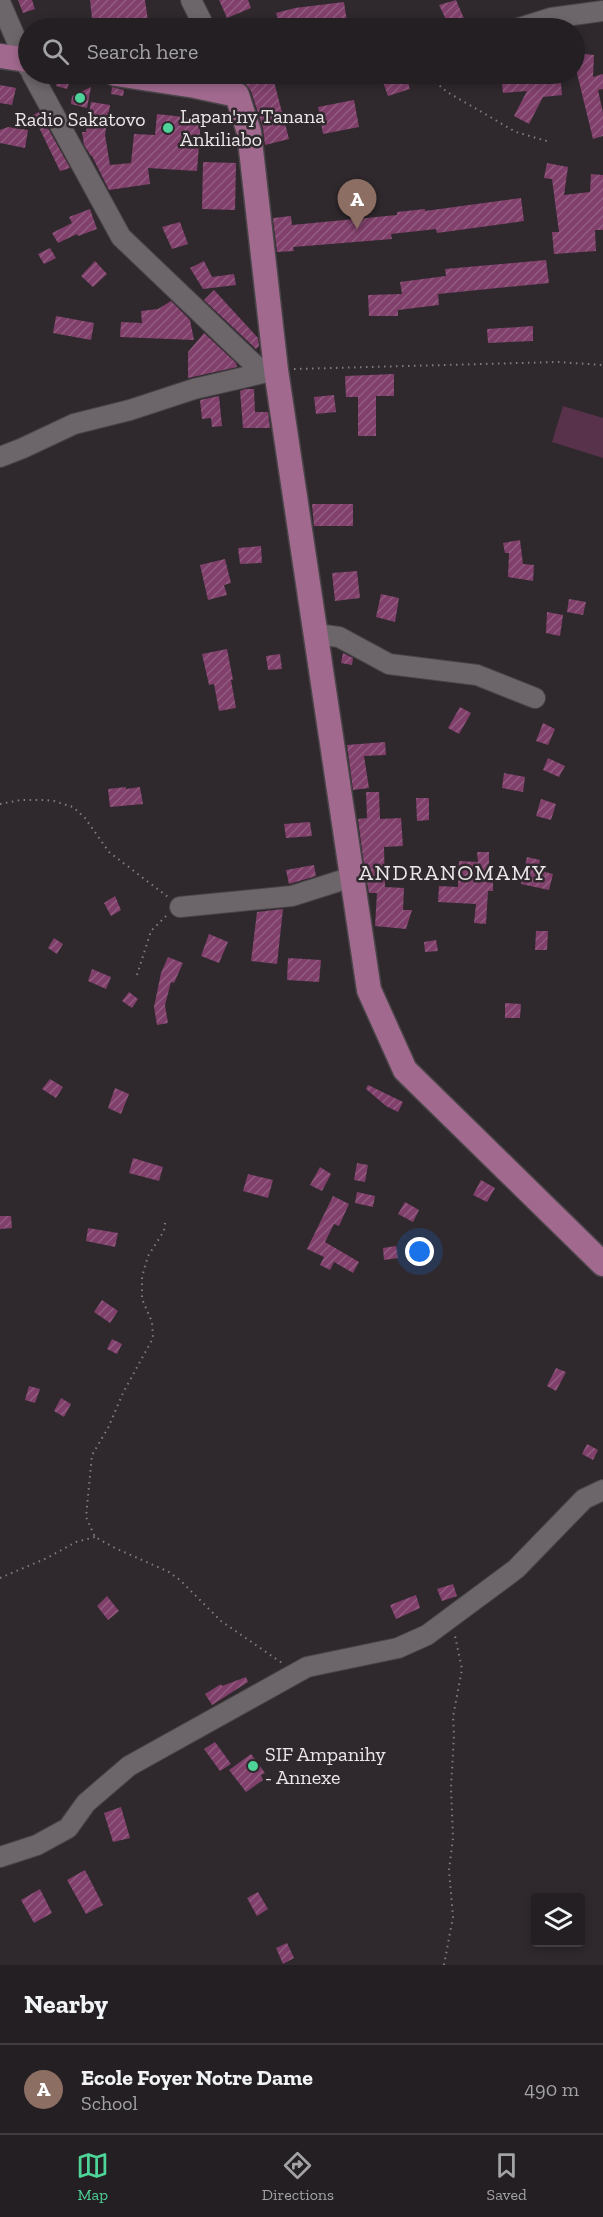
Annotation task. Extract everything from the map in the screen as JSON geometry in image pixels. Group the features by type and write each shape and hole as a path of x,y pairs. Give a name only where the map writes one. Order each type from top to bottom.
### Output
{"main road":[{"path":"0,56 18,62"},
{"path":"182,84 237,95 249,132 276,370 369,990 405,1070 603,1264"}],"street":[{"path":"191,0 200,18"},
{"path":"0,2 18,42"},
{"path":"551,18 603,11"},
{"path":"38,84 121,237 257,366 276,370"},
{"path":"231,84 237,95"},
{"path":"0,457 74,424 130,410 194,389 276,370"},
{"path":"315,634 339,637 389,664 477,675 535,698"},
{"path":"180,908 292,896 352,877"},
{"path":"0,1857 37,1845 68,1828 86,1803 129,1766 307,1667 398,1648 426,1635 455,1616 516,1569 584,1498 603,1490"}],"path":[{"path":"438,84 447,92 510,129 550,142"},
{"path":"276,370 558,362 603,364"},
{"path":"0,804 21,800 46,800 73,807 85,818 109,852 160,889 180,908 160,921 151,932 137,975"},
{"path":"165,1223 164,1230 148,1257 142,1283 142,1299 152,1322 153,1338 92,1455 86,1517 95,1537 169,1572 221,1621 272,1655 293,1675"},
{"path":"0,1578 47,1558 76,1542 95,1537"},
{"path":"444,1965 453,1917 449,1870 453,1838 451,1788 453,1717 462,1669 454,1629 455,1616"}],"shaded area":[{"path":"563,406 603,418 603,458 552,442"}],"building":[{"path":"18,0 32,0 35,9 23,13"},
{"path":"90,0 145,0 148,18 92,18"},
{"path":"219,0 248,0 251,8 227,18"},
{"path":"456,0 464,18 445,18 439,5"},
{"path":"344,2 346,18 277,18 276,13 295,8"},
{"path":"585,54 594,55 593,77 603,74 603,89 598,90 603,113 603,136 593,139 580,84 585,84"},
{"path":"56,84 69,84 67,89 56,86"},
{"path":"246,84 275,84 289,139 265,145 263,128 251,91"},
{"path":"384,84 408,84 410,89 388,96"},
{"path":"502,84 561,84 562,95 543,97 529,124 514,116 527,91 503,93"},
{"path":"0,85 16,88 12,105 0,103"},
{"name":"Radio Sakatovo","path":"91,87 87,108 71,104 72,96"},
{"path":"112,87 124,90 123,96 111,94"},
{"path":"354,100 359,127 323,134 318,107"},
{"path":"91,102 110,105 105,135 110,165 131,163 134,134 155,135 157,114 201,119 197,171 148,168 150,184 109,190 84,145 82,132 86,132"},
{"path":"39,112 70,168 60,171 33,115"},
{"path":"8,127 28,130 25,148 0,143 0,130"},
{"path":"203,162 236,163 235,210 202,209"},
{"path":"547,163 568,167 564,195 590,192 591,174 603,175 603,230 595,230 596,251 554,254 552,232 559,232 552,179 544,178"},
{"path":"521,198 524,221 437,233 436,229 391,234 392,239 293,247 294,251 277,252 273,218 291,216 292,225 397,215 397,212 425,209 425,211"},
{"path":"90,209 97,229 78,236 77,234 58,243 52,233 72,223 69,217"},
{"path":"180,222 188,244 172,249 162,227"},
{"path":"50,248 56,258 44,264 38,254"},
{"path":"546,260 549,283 438,294 439,305 398,310 398,316 369,316 368,295 402,294 400,282 446,276 445,269"},
{"path":"95,261 107,274 93,287 81,276"},
{"path":"204,261 212,277 234,274 236,285 203,289 190,268"},
{"path":"214,290 258,338 259,346 256,349 204,300"},
{"path":"171,301 190,320 194,340 120,337 121,322 142,323 141,311 158,309"},
{"path":"56,316 94,323 91,340 53,333"},
{"path":"533,326 533,341 488,343 487,329"},
{"path":"204,333 236,363 237,367 188,378 188,352"},
{"path":"394,374 394,396 376,396 376,436 358,436 358,397 346,397 345,376"},
{"path":"254,389 255,412 268,412 270,428 243,428 240,391"},
{"path":"334,395 336,412 316,414 314,397"},
{"path":"219,396 222,426 212,427 211,418 202,419 200,400"},
{"path":"312,504 353,504 353,526 314,526"},
{"path":"520,540 523,564 534,565 533,581 508,577 509,553 505,553 503,543"},
{"path":"261,546 262,563 240,564 238,548"},
{"path":"225,559 231,583 224,585 227,595 208,600 200,565"},
{"path":"357,571 360,598 335,601 332,573"},
{"path":"381,594 399,598 395,622 376,617"},
{"path":"569,599 586,602 583,615 567,612"},
{"path":"547,612 563,615 560,636 546,633"},
{"path":"227,649 236,708 219,711 214,684 209,685 202,654"},
{"path":"343,653 353,658 352,665 341,663"},
{"path":"280,654 282,669 268,670 266,656"},
{"path":"460,707 471,713 459,734 448,728"},
{"path":"543,723 555,729 548,745 536,741"},
{"path":"385,742 386,755 364,756 369,788 353,790 347,745"},
{"path":"548,758 565,766 559,777 543,770"},
{"path":"504,773 525,777 523,792 502,788"},
{"path":"126,787 126,789 140,787 143,804 110,807 108,789"},
{"path":"366,792 379,792 380,819 401,818 403,846 384,847 385,887 404,888 403,910 412,910 406,929 375,926 377,893 369,893 366,876 367,864 364,864 358,819 367,818"},
{"path":"416,798 429,798 429,820 417,821"},
{"path":"541,799 556,804 551,820 536,816"},
{"path":"310,822 312,836 286,838 284,824"},
{"path":"477,852 489,852 489,875 493,875 493,891 488,891 486,924 474,923 476,904 438,902 439,886 458,887 459,861 478,862"},
{"path":"527,857 540,860 538,870 553,874 549,890 521,884"},
{"path":"314,865 316,876 289,884 286,870"},
{"path":"115,896 121,910 111,916 104,903"},
{"path":"283,909 277,964 251,961 257,912"},
{"path":"536,931 548,931 547,950 535,950"},
{"path":"209,934 228,942 219,963 201,956"},
{"path":"54,938 63,944 57,954 48,948"},
{"path":"436,940 438,951 425,952 424,942"},
{"path":"168,957 183,963 174,983 171,982 165,1005 168,1023 157,1025 154,1007 161,973"},
{"path":"288,958 321,960 319,982 287,980"},
{"path":"92,969 111,977 106,989 88,981"},
{"path":"129,992 138,999 132,1008 122,1001"},
{"path":"505,1003 521,1004 520,1018 505,1018"},
{"path":"50,1079 63,1087 56,1098 42,1089"},
{"path":"368,1085 403,1102 398,1112 386,1106 366,1089"},
{"path":"115,1088 129,1094 121,1114 108,1108"},
{"path":"133,1158 163,1167 159,1181 129,1173"},
{"path":"357,1163 368,1165 365,1182 354,1180"},
{"path":"320,1167 331,1174 322,1191 310,1185"},
{"path":"248,1174 273,1180 268,1198 243,1191"},
{"path":"481,1180 495,1188 487,1202 473,1195"},
{"path":"357,1192 375,1196 373,1207 355,1203"},
{"path":"333,1196 349,1204 339,1226 334,1224 325,1242 359,1262 353,1273 334,1262 330,1270 320,1265 324,1257 307,1249"},
{"path":"405,1202 419,1210 413,1222 398,1214"},
{"path":"0,1216 11,1216 12,1228 0,1229"},
{"path":"88,1228 118,1233 115,1247 86,1241"},
{"path":"396,1246 398,1258 384,1260 383,1248"},
{"path":"102,1300 118,1311 110,1323 94,1312"},
{"path":"112,1339 122,1344 117,1354 107,1349"},
{"path":"556,1368 566,1372 556,1391 547,1386"},
{"path":"29,1386 40,1389 35,1403 25,1400"},
{"path":"61,1398 71,1404 64,1417 54,1411"},
{"path":"587,1444 598,1450 593,1460 582,1454"},
{"path":"453,1584 457,1596 442,1601 437,1589"},
{"path":"416,1595 420,1608 396,1619 390,1605"},
{"path":"107,1596 119,1611 108,1620 97,1606"},
{"path":"246,1677 248,1682 212,1705 205,1694 221,1684 222,1686"},
{"path":"215,1742 231,1764 220,1771 204,1749"},
{"path":"251,1754 265,1773 261,1775 263,1780 246,1792 229,1770"},
{"path":"121,1807 130,1838 113,1842 104,1813"},
{"path":"85,1870 103,1905 86,1914 67,1880"},
{"path":"40,1889 52,1913 34,1923 21,1900"},
{"path":"258,1892 268,1909 257,1916 247,1898"},
{"path":"287,1943 294,1958 283,1964 276,1948"}],"place":[{"name":"Radio Sakatovo","path":"80,98"},
{"name":"Lapan'ny Tanana Ankiliabo","path":"168,128"},
{"name":"Ecole Foyer Notre Dame","path":"357,229"},
{"name":"SIF Ampanihy - Annexe","path":"253,1766"}],"district":[{"name":"ANDRANOMAMY","path":"453,872"}]}
